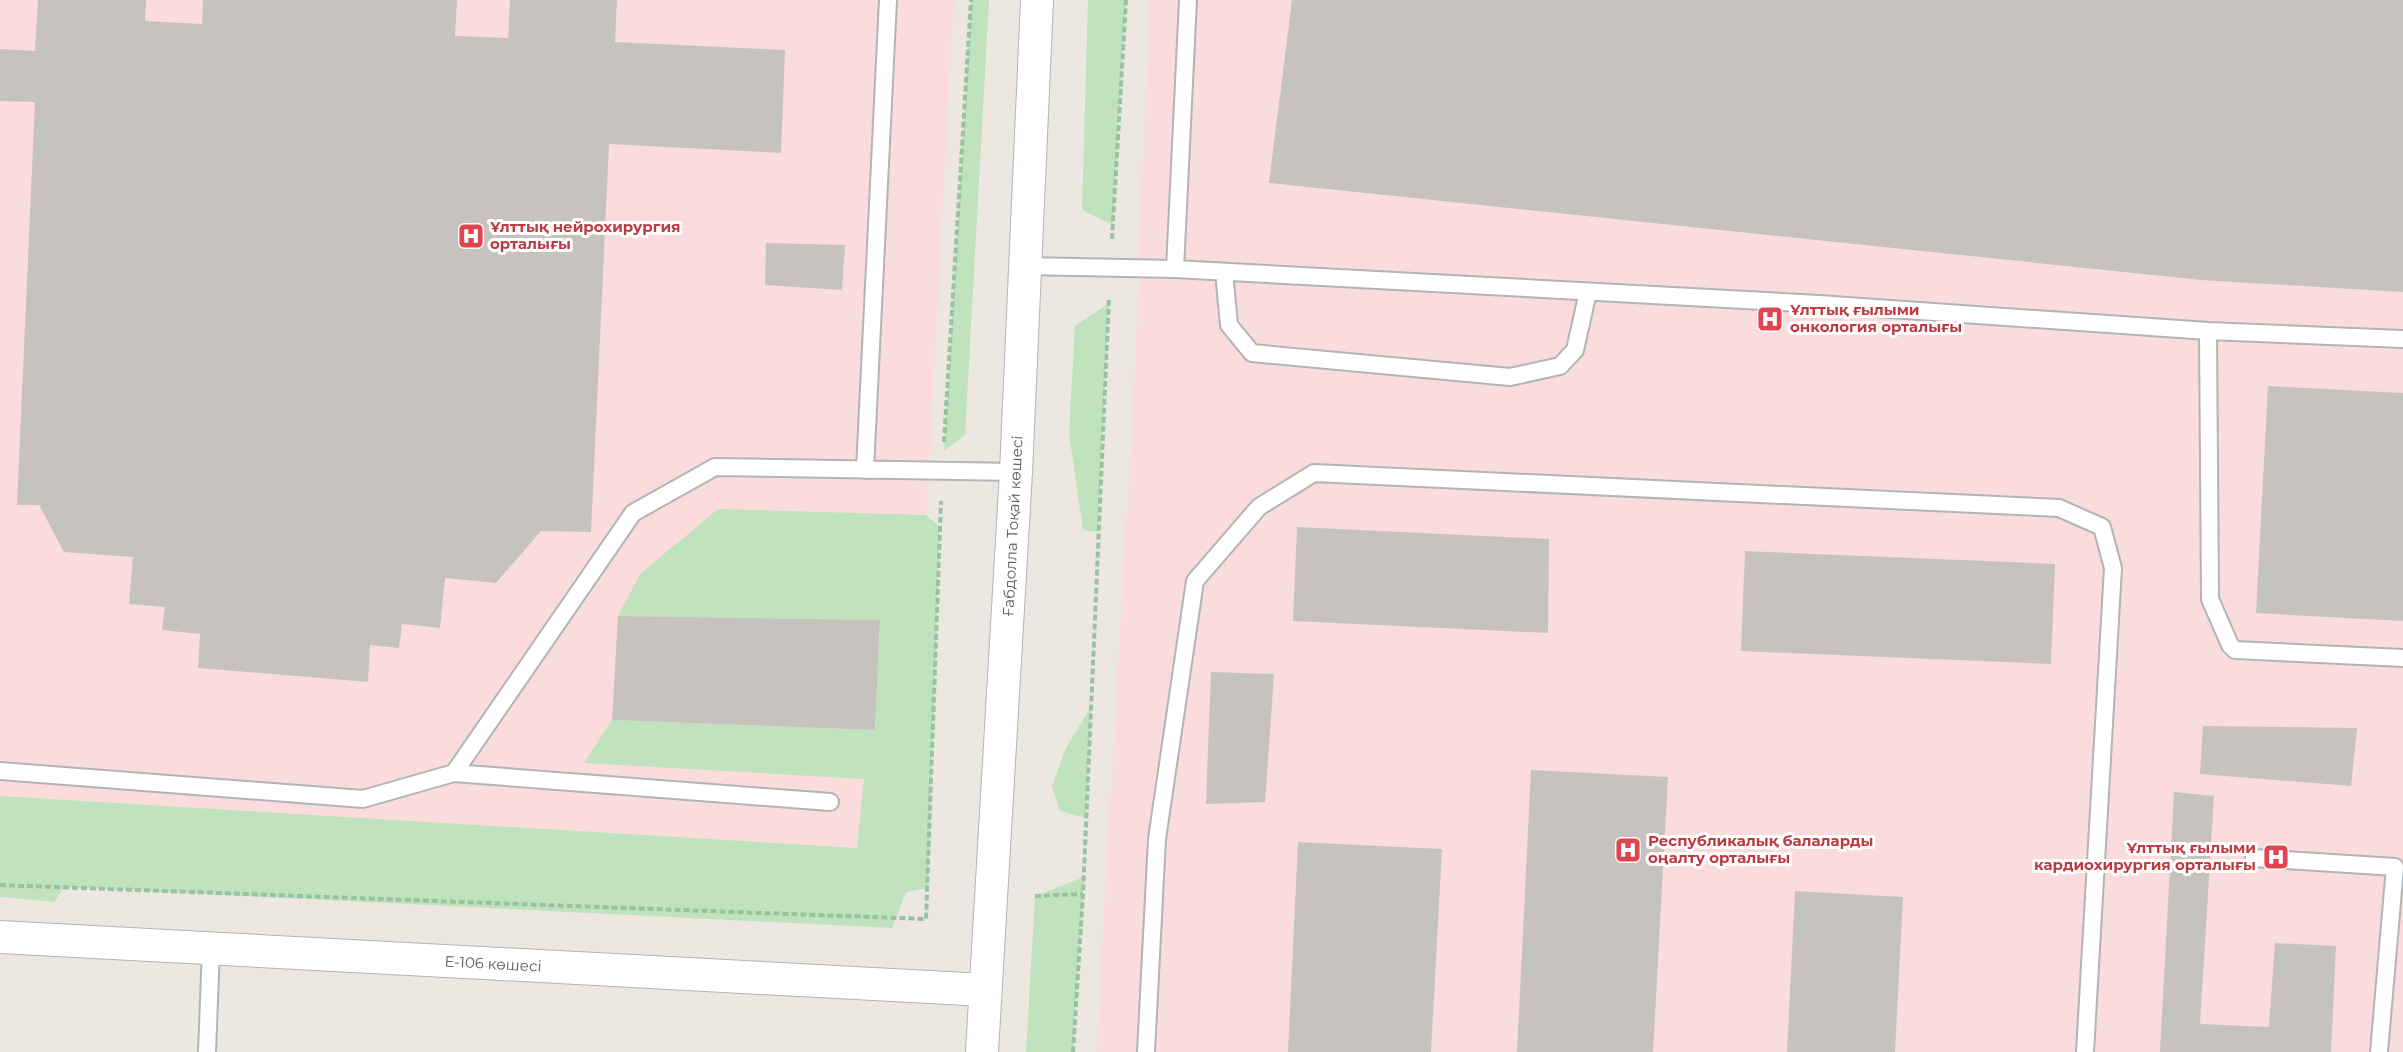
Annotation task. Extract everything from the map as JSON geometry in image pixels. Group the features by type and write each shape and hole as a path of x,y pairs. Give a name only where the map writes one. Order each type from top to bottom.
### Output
{"street":[{"name":"Ғабдолла Тоқай көшесі","path":"982,1052 1016,472 1037,0"},
{"name":"Е-106 көшесі","path":"0,937 986,990"}],"lane":[{"path":"865,470 888,0"},
{"path":"1175,269 1188,0"},
{"path":"1025,266 1175,269 1819,304 2208,332 2403,339"},
{"path":"1224,272 1229,325 1252,353 1510,377 1560,366 1575,350 1588,292"},
{"path":"2208,332 2210,599 2230,645 2235,650 2403,658"},
{"path":"454,773 633,513 715,467 1016,472"},
{"path":"1146,1052 1157,839 1195,581 1259,507 1314,473 2059,508 2102,527 2112,568 2085,1052"},
{"path":"0,771 363,799 454,773 831,802"},
{"path":"2254,858 2396,867 2396,938 2379,1052"},
{"path":"207,1052 211,949"}],"path":[{"path":"0,885 926,919 942,471 971,0"},
{"path":"1073,1052 1083,894 1110,269 1126,0"},
{"path":"1035,896 1083,894"}],"shaded area":[{"name":"Ұлттық нейрохирургия орталығы","path":"0,0 954,0 906,892 0,843"},
{"path":"1149,0 2403,0 2403,1052 1096,1052 1135,368"}],"green space":[{"path":"971,0 989,0 965,435 944,451"},
{"path":"1088,0 1126,0 1113,225 1082,210"},
{"path":"1109,303 1098,532 1083,530 1069,434 1075,326"},
{"path":"718,509 926,515 940,527 928,888 906,892 892,928 64,887 54,902 0,897 0,796 857,848 864,779 584,763 612,720 875,730 880,620 618,616 640,574"},
{"path":"1091,707 1086,818 1060,811 1052,786 1066,748"},
{"path":"1084,877 1073,1052 1026,1052 1035,896"}],"building":[{"path":"38,0 146,0 145,21 202,24 203,0 457,0 455,36 508,38 510,0 617,0 615,42 785,50 781,153 609,144 591,532 541,531 496,583 445,578 440,628 402,624 399,648 370,645 368,682 198,668 200,634 162,630 165,607 129,604 133,557 64,552 39,505 17,505 35,102 0,101 0,49 35,51"},
{"path":"1292,0 2403,0 2403,292 2201,280 1269,183"},
{"path":"766,243 845,245 842,290 765,285"},
{"path":"2268,386 2403,393 2403,621 2256,613"},
{"path":"1297,527 1549,539 1548,633 1293,621"},
{"path":"1745,551 2055,564 2051,664 1741,651"},
{"path":"618,616 880,620 875,730 612,720"},
{"path":"1211,672 1274,674 1265,802 1206,804"},
{"path":"2203,726 2357,728 2351,786 2200,774"},
{"path":"1531,770 1668,777 1653,1052 1517,1052"},
{"path":"2174,792 2214,796 2200,1024 2269,1027 2275,943 2336,946 2331,1052 2160,1052"},
{"path":"1298,842 1442,849 1431,1052 1288,1052"},
{"path":"1795,891 1903,897 1895,1052 1787,1052"}],"place":[{"name":"Ұлттық нейрохирургия орталығы","path":"471,236"},
{"name":"Ұлттық ғылыми онкология орталығы","path":"1770,319"},
{"name":"Республикалық балаларды оңалту орталығы","path":"1628,850"},
{"name":"Ұлттық ғылыми кардиохирургия орталығы","path":"2276,857"}]}
